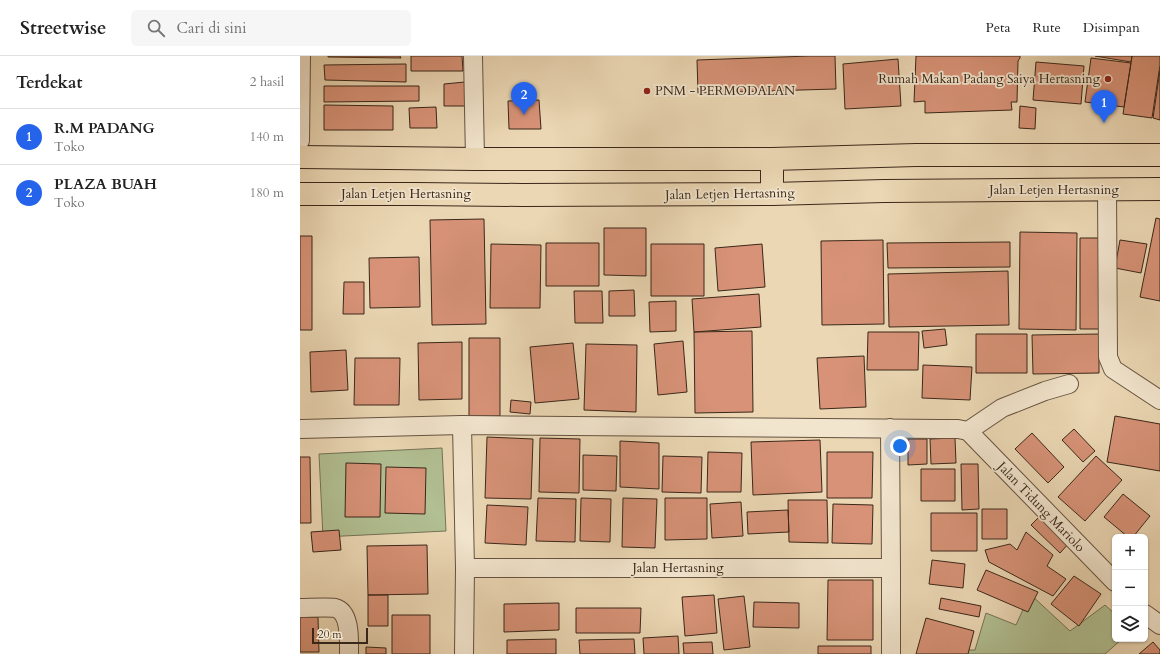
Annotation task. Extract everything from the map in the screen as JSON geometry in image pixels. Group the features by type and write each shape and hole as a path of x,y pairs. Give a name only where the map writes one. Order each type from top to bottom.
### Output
{"main road":[{"path":"300,157 475,159 772,158 916,155 1160,155"},
{"path":"772,158 772,194"},
{"name":"Jalan Letjen Hertasning","path":"300,194 772,194 884,191 1160,189"}],"street":[{"path":"300,141 301,56"},
{"path":"473,56 475,159"},
{"path":"1107,190 1108,356 1113,369 1160,400"},
{"path":"300,429 462,425 890,428 958,429 968,431 1002,408 1045,391 1068,384"},
{"path":"462,425 465,568 464,654"},
{"path":"890,428 891,654"},
{"name":"Jalan Tidung Mariolo","path":"968,431 1112,579"},
{"name":"Jalan Hertasning","path":"465,568 891,568"},
{"path":"300,608 336,608 342,613 347,622 349,654"},
{"path":"1148,616 1160,625"}],"green space":[{"path":"442,448 446,531 323,537 319,454"},
{"path":"1030,594 1070,631 1105,605 1112,611 1112,642 1119,642 1105,654 961,654 961,650 975,650 986,613 1016,625"}],"building":[{"path":"400,56 401,58 328,57"},
{"path":"411,56 462,56 463,71 411,71"},
{"path":"835,56 836,89 698,93 697,60"},
{"path":"916,56 1020,56 1018,61 1017,102 1011,102 1012,110 925,113 925,101 914,102"},
{"path":"1095,56 1132,56 1131,62"},
{"path":"1132,56 1160,56 1152,118 1123,114"},
{"path":"1091,58 1131,63 1124,107 1085,102"},
{"path":"898,59 901,106 845,109 843,64"},
{"path":"1036,62 1084,66 1081,104 1033,100"},
{"path":"406,64 406,82 325,80 324,65"},
{"path":"1160,70 1160,120 1153,118"},
{"path":"465,82 466,106 444,106 444,84"},
{"path":"324,86 419,86 419,101 324,102"},
{"path":"539,100 541,129 509,129 508,101"},
{"path":"324,105 393,106 393,130 324,130"},
{"path":"1020,106 1036,108 1035,129 1019,128"},
{"path":"436,107 437,128 410,128 409,108"},
{"path":"1156,218 1160,219 1160,301 1140,297"},
{"path":"484,219 486,324 432,325 430,220"},
{"path":"604,228 646,228 646,276 604,275"},
{"path":"1020,232 1077,233 1076,330 1019,329"},
{"path":"300,236 312,236 312,330 300,330"},
{"path":"1080,238 1099,238 1099,329 1080,329"},
{"path":"883,240 884,324 822,325 821,241"},
{"path":"1120,240 1147,244 1141,273 1115,268"},
{"path":"1010,242 1010,267 888,268 887,243"},
{"path":"546,243 599,243 599,286 546,286"},
{"path":"491,244 541,245 540,308 490,308"},
{"path":"651,244 704,244 704,296 651,296"},
{"path":"762,244 765,287 718,291 715,248"},
{"path":"419,257 420,307 370,308 369,258"},
{"path":"1008,271 1009,325 889,327 888,274"},
{"path":"344,282 364,282 364,314 343,314"},
{"path":"634,290 635,316 609,316 609,291"},
{"path":"574,291 602,291 603,323 575,323"},
{"path":"759,294 761,327 694,332 692,299"},
{"path":"676,301 676,331 650,332 649,302"},
{"path":"945,329 947,345 924,348 922,331"},
{"path":"752,331 753,412 695,413 694,332"},
{"path":"868,332 919,332 918,370 867,370"},
{"path":"976,334 1027,334 1027,373 976,373"},
{"path":"1099,334 1099,373 1033,374 1032,335"},
{"path":"469,338 500,338 500,416 469,416"},
{"path":"683,341 687,392 658,395 654,344"},
{"path":"462,342 462,399 419,400 418,343"},
{"path":"573,343 579,399 535,403 530,347"},
{"path":"586,344 637,345 636,412 584,410"},
{"path":"346,350 348,390 311,392 310,352"},
{"path":"864,356 866,407 820,409 817,358"},
{"path":"355,358 400,358 399,405 354,405"},
{"path":"923,365 972,367 970,400 922,398"},
{"path":"511,400 531,402 530,414 510,412"},
{"path":"1115,416 1160,424 1160,471 1107,462"},
{"path":"1074,429 1095,451 1083,462 1062,440"},
{"path":"1032,433 1064,467 1048,483 1015,449"},
{"path":"487,437 533,439 531,499 485,498"},
{"path":"540,438 580,439 579,493 539,492"},
{"path":"955,438 956,463 931,464 930,439"},
{"path":"908,439 927,439 927,464 908,465"},
{"path":"820,440 822,492 753,495 751,442"},
{"path":"620,441 659,443 659,489 620,487"},
{"path":"708,452 742,453 741,492 707,492"},
{"path":"827,452 873,452 872,498 827,498"},
{"path":"583,455 617,456 616,491 583,490"},
{"path":"663,456 702,457 701,493 662,492"},
{"path":"1096,456 1122,480 1085,521 1058,497"},
{"path":"300,457 310,457 311,523 300,523"},
{"path":"346,463 381,464 380,517 345,517"},
{"path":"961,464 978,464 979,509 962,510"},
{"path":"386,467 426,468 425,514 385,513"},
{"path":"921,469 955,469 955,501 921,501"},
{"path":"1123,494 1150,516 1135,534 1124,534 1104,517"},
{"path":"538,498 576,499 575,542 536,541"},
{"path":"581,498 611,499 610,542 580,541"},
{"path":"623,498 657,499 655,548 622,547"},
{"path":"665,498 707,498 707,539 665,540"},
{"path":"788,500 827,500 828,543 789,542"},
{"path":"741,502 743,536 712,538 710,504"},
{"path":"833,504 873,505 872,544 832,543"},
{"path":"487,505 528,507 526,545 485,543"},
{"path":"982,509 1007,509 1007,539 982,539"},
{"path":"788,510 789,532 748,534 747,512"},
{"path":"931,513 977,513 977,551 931,551"},
{"path":"1042,514 1071,541 1060,553 1031,525"},
{"path":"339,530 341,550 313,552 311,532"},
{"path":"1026,532 1053,555 1047,566 1066,579 1053,596 989,562 985,550 1010,544 1017,550"},
{"path":"427,545 428,594 368,595 367,546"},
{"path":"932,560 965,564 963,588 929,584"},
{"path":"986,570 1038,592 1028,612 977,590"},
{"path":"1074,576 1101,594 1079,626 1051,604"},
{"path":"828,580 873,580 873,640 827,640"},
{"path":"368,595 388,595 388,626 368,626"},
{"path":"714,595 717,633 685,636 682,597"},
{"path":"744,596 750,647 724,650 718,599"},
{"path":"941,598 981,606 979,617 939,609"},
{"path":"754,602 799,603 799,628 753,627"},
{"path":"559,603 559,630 504,632 504,604"},
{"path":"576,608 641,608 640,633 576,633"},
{"path":"392,615 430,615 430,654 392,654"},
{"path":"300,617 318,617 319,652 300,652"},
{"path":"926,618 974,631 968,654 916,654"},
{"path":"678,636 679,654 644,654 643,638"},
{"path":"556,639 556,654 507,654 507,640"},
{"path":"634,639 635,654 580,654 579,640"},
{"path":"712,642 713,654 684,654 683,643"},
{"path":"1153,642 1160,650 1160,654 1139,654"},
{"path":"818,646 871,646 871,654 818,654"},
{"path":"366,647 386,648 386,654 366,654"}],"place":[{"name":"Rumah Makan Padang Saiya Hertasning","path":"1108,79"},
{"name":"PNM - PERMODALAN","path":"647,91"},
{"name":"PLAZA BUAH","path":"524,115"},
{"name":"R.M PADANG","path":"1104,123"}]}
